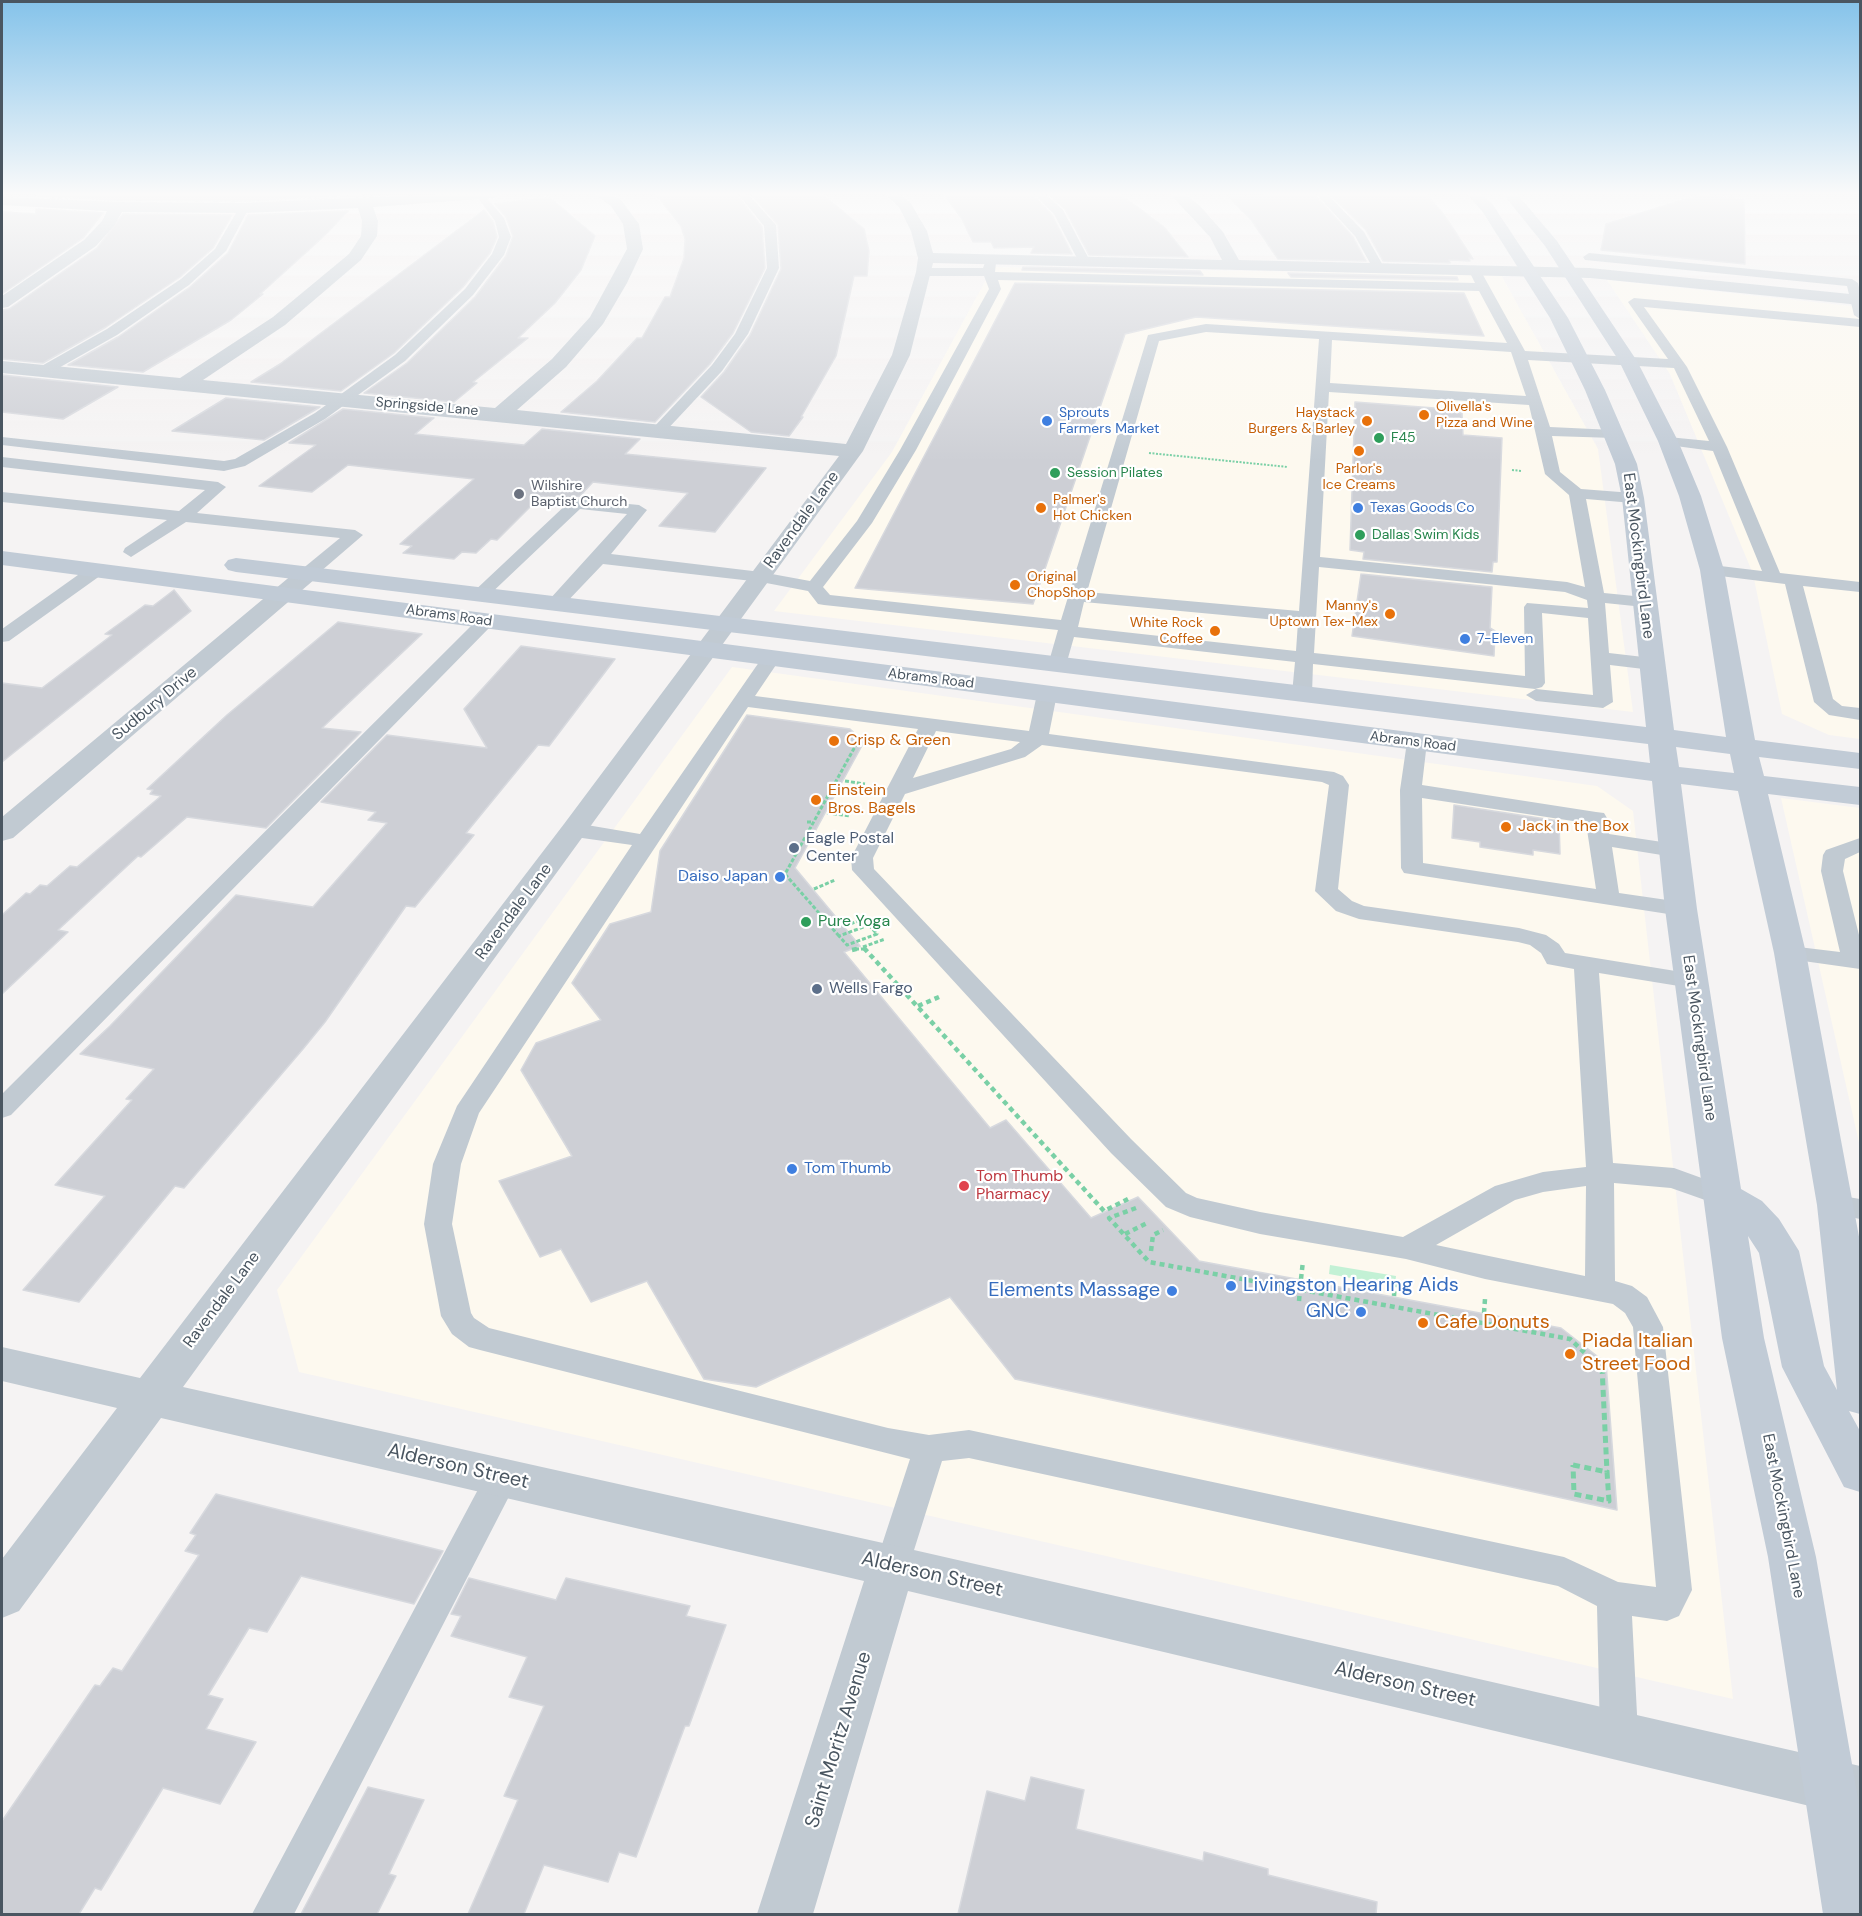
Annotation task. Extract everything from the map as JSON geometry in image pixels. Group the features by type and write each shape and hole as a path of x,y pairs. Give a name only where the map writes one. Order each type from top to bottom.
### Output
{"main road":[{"name":"East Mockingbird Lane","path":"1535,283 1580,358 1626,464 1633,498 1681,909 1743,1338 1846,1789 1851,1914"},
{"path":"1577,283 1628,361 1668,441 1690,496 1712,570 1743,747 1848,1207 1860,1397"},
{"path":"2,536 166,556"},
{"name":"Abrams Road","path":"2,558 486,621 1057,665 1539,722 1752,782 1860,796"},
{"name":"Abrams Road","path":"213,562 555,604 717,638 771,659 1417,742 1663,756 1743,747 1860,761"},
{"path":"1047,694 1057,665"},
{"path":"1722,1196 1748,1211 1765,1229 1779,1251 1803,1367 1860,1473"}],"street":[{"path":"2,303 31,283"},
{"path":"183,385 279,321 324,283"},
{"path":"500,414 559,363 597,320 619,283"},
{"name":"Ravendale Lane","path":"2,1596 575,830 853,451 901,355 920,283"},
{"path":"1744,283 1859,305"},
{"name":"Springside Lane","path":"2,367 500,414 853,451"},
{"name":"Sudbury Drive","path":"2,832 307,574"},
{"name":"Alderson Street","path":"2,1364 892,1566 1619,1734 1846,1789"},
{"name":"Saint Moritz Avenue","path":"785,1914 892,1566"}],"lane":[{"path":"43,371 112,332 183,283"},
{"path":"2,441 233,466 321,416 400,358 434,328 476,283"},
{"path":"658,431 717,368 741,334 766,283"},
{"path":"814,587 864,523 908,450 994,289 993,283"},
{"path":"1386,283 1484,287"},
{"path":"1482,283 1519,352 1544,431 1553,474 1577,493 1633,498"},
{"path":"1773,577 1719,447 1678,364 1634,303 1860,323"},
{"path":"1057,665 1153,338 1206,328 1678,364"},
{"path":"1302,694 1326,336"},
{"path":"1322,387 1534,401"},
{"path":"1544,431 1614,434"},
{"path":"1668,441 1719,447"},
{"path":"2,462 218,487 182,517 130,552"},
{"path":"1535,662 1603,702 1594,647 1577,493"},
{"path":"2,497 355,535 307,574"},
{"path":"479,595 576,504 639,510 599,558 555,604"},
{"path":"599,558 761,577 814,587 824,600 1068,628 1171,643 1305,657 1535,662 1555,652 1535,662"},
{"path":"1311,561 1567,587 1594,647"},
{"path":"2,637 98,569"},
{"path":"1712,570 1860,587"},
{"path":"1793,579 1824,702 1836,711 1860,714"},
{"path":"1076,596 1307,623"},
{"path":"1594,647 1644,602"},
{"path":"1539,722 1533,607 1594,647 1652,664"},
{"path":"1171,643 1154,633 1153,622 1172,616 1307,623"},
{"path":"2,1109 486,621"},
{"path":"771,659 646,841 466,1112 447,1164 438,1224 456,1316 463,1326 480,1338 929,1449 969,1444 1564,1572 1614,1597 1667,1605 1674,1590 1648,1327 1636,1305 1621,1294 1485,1268 1406,1248 1260,1223 1190,1207 1176,1200 1121,1146 863,870 862,858 930,724"},
{"path":"898,789 1018,753 1038,738 1047,694"},
{"path":"744,700 1336,780 1339,785 1326,891 1334,899 1359,912 1538,940 1551,949 1555,959 1691,980"},
{"path":"1417,742 1411,790 1412,868 1681,909"},
{"path":"1411,790 1598,829 1674,850"},
{"path":"1598,829 1609,898"},
{"path":"575,830 646,841"},
{"path":"1790,953 1857,962 1853,927 1832,871 1834,855 1860,845"},
{"path":"1586,964 1600,1173 1600,1290"},
{"path":"1406,1248 1505,1193 1543,1182 1622,1172 1674,1178 1722,1196"},
{"path":"892,1566 929,1449"},
{"path":"272,1914 502,1477"},
{"path":"1614,1597 1619,1734"}],"path":[{"path":"1145,452 1292,467"},
{"path":"839,936 869,925 877,934 847,945 839,936 785,874 857,742 851,736"},
{"path":"807,822 813,822"},
{"path":"845,926 872,916"},
{"path":"852,950 891,937 885,930"},
{"path":"863,947 1104,1210"},
{"path":"1125,1234 1150,1223 1134,1206 1109,1218 1149,1262 1337,1299 1570,1339 1602,1367 1606,1455 1607,1466 1608,1478 1609,1501 1574,1494 1573,1465 1600,1471 1609,1472"},
{"path":"1299,1301 1300,1290"}],"shaded area":[{"path":"984,283 1506,283 1598,449 1633,712 774,611 892,452"},
{"path":"1609,283 1639,283 1860,307 1860,739 1829,735 1782,714 1753,574 1670,374"},
{"path":"732,667 1597,786 1633,811 1733,1699 299,1372 277,1290"},
{"path":"1781,798 1860,808 1860,1147"}],"green space":[{"path":"1330,1265 1396,1276 1395,1286 1329,1274"}],"building":[{"path":"2,283 17,283 2,294"},
{"path":"46,283 171,283 106,327 43,363 2,359 2,310 9,309"},
{"path":"194,283 272,283 260,294 263,294 231,320 143,372 68,365 118,337"},
{"path":"387,283 466,283 394,353 341,391 251,382 280,364"},
{"path":"485,283 570,283 555,303 518,338 528,338 473,382 477,383 454,402 364,393 407,363 475,297"},
{"path":"675,283 757,283 733,333 710,364 655,422 561,412 597,381 637,338 642,338 665,297 670,297"},
{"path":"774,283 852,283 836,356 801,417 803,417 789,436 751,432 701,397 724,372 750,335"},
{"path":"1015,283 1464,293 1484,336 1196,317 1125,334 1033,604 855,588"},
{"path":"2,375 118,387 63,419 2,412"},
{"path":"226,398 320,407 264,440 172,431"},
{"path":"1355,402 1448,409 1448,412 1462,413 1463,435 1502,438 1497,562 1493,562 1492,572 1363,559 1364,552 1350,550"},
{"name":"Wilshire Baptist Church","path":"343,409 434,418 415,434 524,445 542,429 640,439 625,454 766,468 715,532 659,526 688,493 593,482 580,496 567,499 541,496 497,540 491,539 476,553 462,552 454,559 403,553 412,546 400,544 474,479 348,465 312,492 259,486 316,445 289,443"},
{"path":"1361,574 1492,587 1490,628 1495,631 1494,656 1352,636"},
{"path":"174,590 191,611 2,762 2,683 42,688 112,635 105,634 145,605 153,606"},
{"path":"338,622 422,634 322,728 361,732 266,828 187,817 141,857 138,856 58,930 68,932 2,994 2,915 26,893 30,894 40,885 47,886 70,866 77,867 161,796 150,794 153,790 147,789 227,715"},
{"path":"521,646 615,659 549,746 538,745 466,833 474,835 415,907 406,906 325,1022 303,1049 184,1188 175,1186 79,1302 23,1290 105,1196 55,1185 132,1100 126,1099 154,1069 80,1054 110,1026 236,895 313,907 387,823 368,820 376,812 321,802 387,735 487,748 464,709"},
{"path":"747,715 850,729 864,742 795,868 860,946 844,952 990,1128 1006,1120 1091,1218 1138,1197 1199,1261 1561,1328 1606,1363 1617,1510 1015,1379 950,1297 756,1387 704,1379 647,1281 591,1302 561,1249 540,1257 499,1181 572,1156 521,1070 536,1043 601,1020 572,983 610,924 651,912 660,851"},
{"name":"Jack in the Box","path":"1454,805 1559,821 1560,854 1533,850 1533,855 1480,847 1480,842 1452,838"},
{"path":"216,1494 443,1551 414,1604 301,1576 267,1632 249,1628 208,1695 223,1699 206,1729 256,1742 220,1804 163,1788 101,1890 95,1888 79,1914 2,1914 2,1821 95,1685 100,1686 113,1668 122,1671 199,1555 185,1551 196,1535 190,1533"},
{"path":"469,1578 556,1600 566,1578 690,1606 686,1616 726,1625 689,1726 685,1726 636,1857 619,1852 608,1882 544,1865 524,1914 468,1914 518,1800 504,1796 544,1706 509,1697 527,1657 451,1636 461,1616 451,1614"},
{"path":"1031,1777 1084,1790 1076,1829 1203,1861 1204,1852 1268,1869 1268,1875 1377,1902 1376,1914 958,1914 987,1791 1025,1801"},
{"path":"368,1787 424,1800 389,1874 396,1876 377,1914 301,1914"}],"place":[{"name":"Olivella's Pizza and Wine","path":"1424,415"},
{"name":"Sprouts Farmers Market","path":"1047,421"},
{"name":"Haystack Burgers & Barley","path":"1367,421"},
{"name":"F45","path":"1379,438"},
{"name":"Parlor's Ice Creams","path":"1359,451"},
{"name":"Session Pilates","path":"1055,473"},
{"name":"Wilshire Baptist Church","path":"519,494"},
{"name":"Palmer's Hot Chicken","path":"1041,508"},
{"name":"Texas Goods Co","path":"1358,508"},
{"name":"Dallas Swim Kids","path":"1360,535"},
{"name":"Original ChopShop","path":"1015,585"},
{"name":"Manny's Uptown Tex-Mex","path":"1390,614"},
{"name":"White Rock Coffee","path":"1215,631"},
{"name":"7-Eleven","path":"1465,639"},
{"name":"Crisp & Green","path":"834,741"},
{"name":"Einstein Bros. Bagels","path":"816,800"},
{"name":"Jack in the Box","path":"1506,827"},
{"name":"Eagle Postal Center","path":"794,848"},
{"name":"Daiso Japan","path":"780,877"},
{"name":"Pure Yoga","path":"806,922"},
{"name":"Wells Fargo","path":"817,989"},
{"name":"Tom Thumb","path":"792,1169"},
{"name":"Tom Thumb Pharmacy","path":"964,1186"},
{"name":"Livingston Hearing Aids","path":"1231,1286"},
{"name":"Elements Massage","path":"1172,1291"},
{"name":"GNC","path":"1361,1312"},
{"name":"Cafe Donuts","path":"1423,1323"},
{"name":"Piada Italian Street Food","path":"1570,1354"}]}
